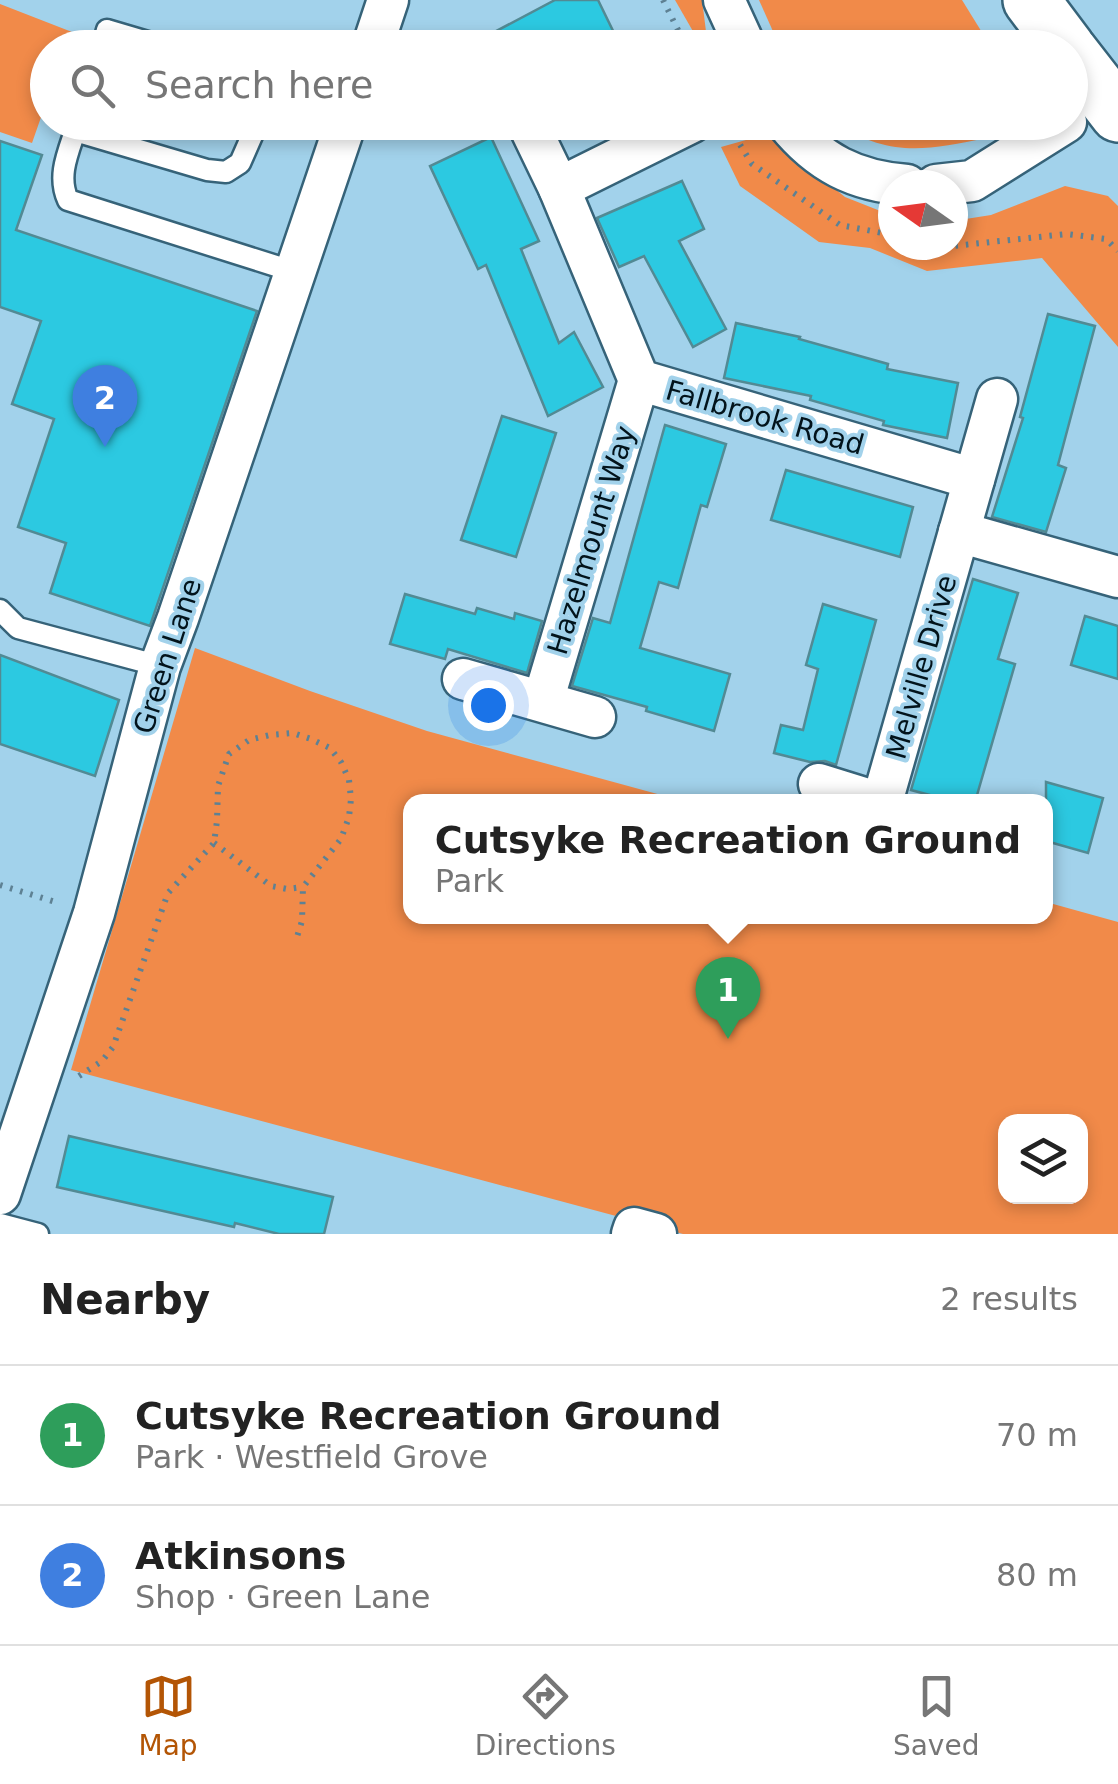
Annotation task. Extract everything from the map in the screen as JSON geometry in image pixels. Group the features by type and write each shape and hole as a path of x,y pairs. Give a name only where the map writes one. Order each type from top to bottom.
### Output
{"main road":[{"path":"1031,0 1054,30"}],"street":[{"path":"378,30 388,0"},
{"path":"724,0 738,30"},
{"name":"Green Lane","path":"0,1194 94,913 160,666 340,140"},
{"name":"Fallbrook Road","path":"536,140 639,380 974,479"},
{"path":"559,188 656,140"},
{"path":"801,140 826,162 878,182"},
{"path":"968,181 1044,140"},
{"name":"Hazelmount Way","path":"543,701 639,380"},
{"path":"997,399 959,532 1118,578"},
{"name":"Melville Drive","path":"882,794 959,532"},
{"path":"463,679 595,717"},
{"path":"820,784 853,794"},
{"path":"632,1234 634,1228 656,1234"}],"lane":[{"path":"73,140 63,171 62,186 68,200 295,272"},
{"path":"116,140 206,170 226,172 240,163 250,140"},
{"path":"0,610 18,628 160,666"},
{"path":"0,1224 38,1234"}],"path":[{"path":"663,0 678,30"},
{"path":"968,244 1067,234 1106,239 1118,251"},
{"path":"83,1073 102,1061 114,1047 168,893 214,843 218,786 229,754 249,740 293,733 330,748 349,780 351,799 341,838 303,886 302,920 296,940"},
{"path":"214,843 271,886 303,886"},
{"path":"0,885 94,913"}],"shaded area":[{"path":"675,0 702,0 706,30 692,30"},
{"path":"759,0 962,0 981,30 772,30"},
{"path":"0,4 67,30 30,30 32,143 0,132"},
{"path":"746,140 775,140 845,197 878,210 878,251 819,242 740,186 721,147"},
{"path":"869,140 976,140 927,148"},
{"path":"1065,186 1108,196 1118,206 1118,347 1042,258 927,271 900,260 968,260 968,219 991,215"},
{"path":"195,648 427,731 657,794 403,794 403,924 1053,924 1053,904 1118,922 1118,1234 683,1234 71,1070"}],"building":[{"path":"555,0 598,0 613,30 498,30"},
{"path":"492,140 539,241 521,249 559,343 574,332 603,387 548,416 486,265 478,269 430,166"},
{"path":"0,141 42,155 16,230 257,311 150,626 50,593 66,543 18,527 54,419 12,404 41,321 0,307"},
{"path":"682,181 704,229 679,241 726,329 693,347 644,256 619,267 597,218"},
{"path":"1048,314 1095,326 1058,465 1066,468 1046,532 992,517 1023,418 1020,417"},
{"path":"736,323 800,337 888,364 887,369 958,383 947,438 883,425 884,421 810,400 811,396 724,378"},
{"path":"502,416 556,433 516,557 461,540"},
{"path":"665,425 726,444 707,507 701,505 678,588 659,582 640,648 730,674 714,731 572,686 593,618 610,623"},
{"path":"786,470 913,507 900,557 771,520"},
{"path":"973,579 1018,593 998,659 1015,664 977,794 926,794 911,790"},
{"path":"405,594 475,614 477,608 514,619 515,613 542,621 527,673 448,649 445,659 390,644"},
{"path":"823,604 876,620 836,765 774,753 781,725 803,730 818,669 806,665"},
{"path":"1085,616 1118,626 1118,679 1071,665"},
{"path":"0,655 119,700 95,776 0,744"},
{"path":"1046,782 1103,798 1088,853 1053,843 1053,794 1046,794"},
{"path":"69,1136 333,1197 324,1234 279,1234 235,1223 234,1227 57,1187"}],"place":[{"name":"Atkinsons","path":"105,447"},
{"name":"Cutsyke Recreation Ground","path":"728,1039"}]}
